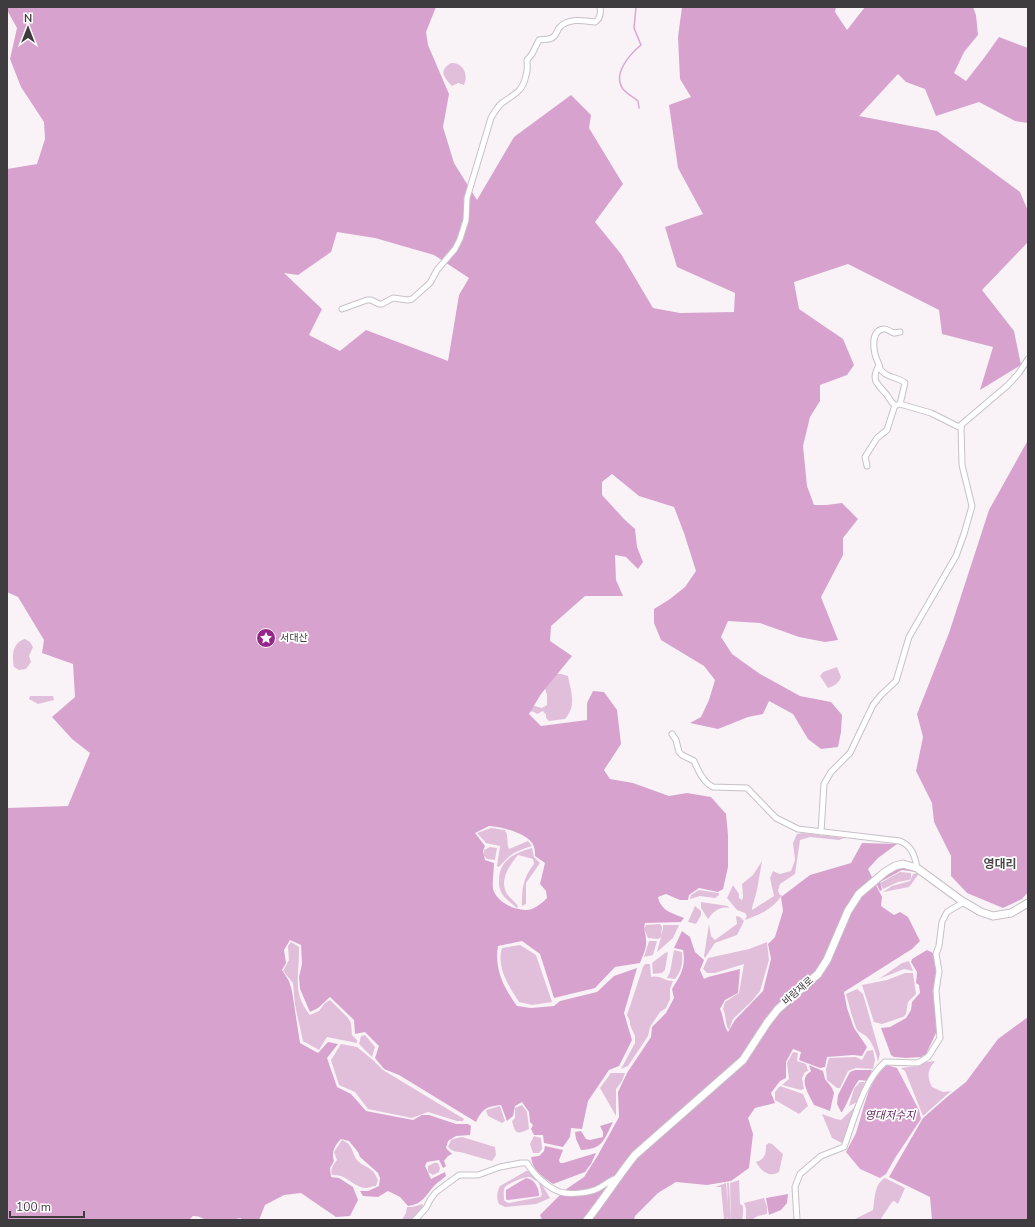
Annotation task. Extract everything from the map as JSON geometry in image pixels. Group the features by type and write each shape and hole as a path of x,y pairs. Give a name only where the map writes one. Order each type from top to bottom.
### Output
{"street":[{"path":"342,309 366,300 371,300 382,304 393,298 408,300 412,299 430,283 437,270 455,249 465,226 467,198 496,109 502,103 516,95 524,83 527,74 527,60 540,40 555,36 559,28 568,22 574,20 594,22 600,16 600,7"},
{"path":"867,466 865,457 877,438 887,430 898,405 905,383 902,380 880,370 874,351 877,333 882,329 893,333 900,332"},
{"path":"821,832 824,784 827,777 850,753 873,705 896,681 909,637 956,556 964,534 972,506 962,464 961,425 1008,385 1019,373 1028,359"},
{"path":"879,365 876,370 876,382 879,388 888,396 892,403 931,413 961,428"},
{"path":"672,734 676,740 679,752 694,761 700,773 709,785 713,787 747,788 776,818 798,829 900,841 910,846 915,857 917,868"},
{"name":"바람재로","path":"587,1220 635,1155 743,1060 778,1009 818,974 827,960 848,911 859,894 885,872 895,866 903,864 917,868 964,902 981,912 993,916 1011,913 1028,903"},
{"path":"797,1220 795,1187 800,1174 821,1156 844,1147 861,1099 878,1068 885,1062 918,1063 928,1057 940,1038 936,991 938,971 936,954 939,946 942,922 947,912 964,902"},
{"path":"415,1220 426,1208 436,1192 459,1175 478,1175 500,1168 527,1163 538,1178 562,1192 589,1191 614,1179 616,1180"}],"shaded area":[{"path":"7,7 436,7 426,32 428,45 449,94 443,127 454,163 477,200 514,137 571,95 591,115 589,128 623,184 595,222 621,254 653,308 680,313 734,312 735,293 677,267 665,227 703,214 678,168 669,105 691,97 680,79 678,37 682,7 836,7 835,12 847,30 865,7 973,7 976,15 978,35 964,52 954,73 966,81 999,37 1028,48 1028,123 1015,121 979,102 936,116 925,89 906,82 898,74 859,116 937,131 1020,192 1028,211 1028,242 982,290 1014,331 1021,365 980,390 993,347 942,334 939,310 848,264 794,282 799,309 843,339 854,365 847,375 820,385 820,401 810,417 803,446 807,486 814,505 842,503 858,519 843,538 843,555 821,597 838,640 825,642 799,637 760,623 728,621 721,637 732,654 760,674 800,696 831,702 842,715 838,747 821,749 808,739 793,714 769,701 763,714 748,717 718,729 690,723 701,717 709,700 715,680 704,666 661,640 654,623 654,609 685,587 696,571 684,533 674,507 639,496 612,474 602,482 602,495 635,529 637,547 643,562 638,569 626,557 615,555 616,580 623,596 585,596 551,626 550,641 572,656 541,694 529,714 541,726 587,720 587,703 593,691 604,692 617,710 621,744 604,770 610,779 633,783 669,796 687,793 711,797 726,814 728,835 728,867 723,889 718,892 699,888 689,895 688,900 680,900 666,894 658,897 659,902 664,908 671,913 684,918 681,922 645,923 644,928 646,946 640,963 615,967 595,988 554,998 540,954 522,941 498,946 497,963 501,978 517,1006 531,1008 554,1006 560,1001 597,992 614,976 637,968 624,1013 632,1040 619,1066 609,1070 588,1101 582,1129 571,1128 570,1137 563,1147 544,1143 543,1135 534,1135 531,1129 533,1125 530,1122 529,1112 522,1102 515,1106 513,1116 507,1121 501,1105 483,1111 476,1122 399,1075 384,1069 375,1058 379,1046 365,1032 355,1034 354,1020 330,997 318,1008 310,1012 300,989 299,977 302,964 301,945 290,940 284,950 286,963 282,970 289,981 292,991 300,1043 318,1053 328,1042 338,1044 327,1058 337,1087 351,1094 366,1111 413,1120 422,1115 429,1115 456,1124 468,1124 471,1126 470,1135 456,1136 448,1141 446,1148 452,1154 444,1161 446,1166 443,1168 439,1160 427,1162 425,1166 431,1179 445,1172 446,1176 436,1184 421,1201 408,1206 400,1197 388,1191 378,1197 363,1196 360,1191 368,1191 379,1186 380,1178 378,1173 360,1157 349,1141 341,1139 335,1146 333,1152 334,1161 330,1168 331,1177 339,1178 353,1187 358,1200 350,1216 336,1217 301,1193 284,1195 265,1205 259,1220 242,1220 241,1218 206,1220 198,1216 193,1216 189,1220 7,1220 7,808 68,806 90,753 72,739 52,717 75,697 73,664 42,653 44,640 18,597 7,592 7,169 37,164 45,139 44,122 21,87 10,59 17,28 7,10","holes":["337,232 375,238 434,255 469,278 459,295 448,361 366,330 340,351 309,335 322,309 284,273 298,275 331,252","489,826 507,829 521,834 531,842 535,850 535,856 545,863 540,884 546,891 547,898 534,908 521,910 509,906 503,903 495,894 493,889 494,863 485,860 483,851 485,846 475,833"]},
{"path":"451,63 459,65 464,70 466,77 464,85 458,83 452,86 445,77 443,71"},
{"path":"1028,440 1028,892 1022,899 1003,908 967,893 951,876 951,856 934,822 932,803 916,771 923,737 917,714 949,633 989,510"},
{"path":"25,639 30,642 33,647 29,656 31,662 26,669 19,670 14,667 14,650 18,643"},
{"path":"837,667 841,677 836,684 828,688 820,676 823,672"},
{"path":"548,673 568,676 572,693 572,704 569,714 565,719 549,721 543,711 537,714 529,711 531,705 542,708 547,705 547,695 542,679"},
{"path":"30,696 53,696 54,700 38,704 29,699"},
{"path":"491,828 505,830 509,849 528,841 532,846 514,853 499,867 497,866 500,846 486,843 477,833"},
{"path":"803,833 845,838 839,840 810,837 800,840 795,874 780,884 778,891 780,895 782,895 775,904 756,916 745,920 747,916 745,913 737,910 727,898 733,885 739,894 739,898 742,900 742,884 753,875 762,861 752,910 774,896 770,878 773,871 780,874 791,871 795,860 793,843 797,834"},
{"path":"862,843 897,844 878,858 868,869 882,897 881,906 894,915 900,912 908,917 920,941 912,949 844,992 847,1008 854,1028 867,1047 862,1056 853,1055 827,1057 825,1067 820,1068 799,1060 801,1052 793,1049 786,1062 786,1078 780,1081 771,1093 775,1103 755,1108 748,1118 753,1134 749,1168 731,1181 707,1185 676,1182 658,1193 635,1216 634,1220 542,1220 540,1215 565,1190 584,1177 619,1117 618,1092 627,1073 651,1037 652,1027 666,1013 674,998 672,989 680,975 684,956 683,950 674,948 682,931 690,937 695,952 704,960 700,970 704,979 740,969 738,993 725,1000 720,1009 728,1032 735,1020 763,991 771,959 768,944 775,937 783,911 781,897 810,875 851,863"},
{"path":"490,847 497,848 495,860 487,859 484,856 484,850"},
{"path":"532,848 534,857 540,863 526,883 526,904 522,906 523,888 527,874 534,864 533,859 518,855 506,873 504,884 505,889 507,894 518,906 517,908 507,900 501,892 499,885 500,873 505,862 509,858"},
{"path":"907,868 916,872 902,870 880,882 882,890 880,891 876,883 895,870"},
{"path":"900,872 911,873 911,878 883,889 880,883"},
{"path":"917,873 918,875 909,887 883,892 892,886 910,881 913,874"},
{"path":"699,890 719,893 719,895 715,898 700,896 690,899 691,895"},
{"path":"701,902 728,906 729,908 717,910 708,919 701,908"},
{"path":"695,906 701,911 701,915 696,924 688,922"},
{"path":"736,916 740,917 744,921 737,935 715,943 705,958 704,956 709,924 711,936 715,940 737,924"},
{"path":"660,924 662,927 661,936 663,925 679,925 673,938 657,952 661,937 658,939 648,938 644,929 646,925"},
{"path":"649,941 657,941 653,955 644,957"},
{"path":"291,942 299,947 298,990 304,1007 310,1015 319,1011 325,1003 330,1000 348,1018 351,1023 352,1035 357,1040 357,1043 327,1037 319,1050 303,1041 295,1005 293,983 283,971 289,960 288,946"},
{"path":"767,942 769,960 760,991 733,1019 729,1030 723,1009 725,1002 739,993 744,964 715,973 707,973 703,969 708,958 749,949"},
{"path":"520,945 536,955 552,1002 532,1005 519,1002 511,990 502,969 502,948"},
{"path":"674,950 682,952 681,969 675,979 667,978 670,972"},
{"path":"927,950 933,953 936,972 934,998 937,1031 926,1054 921,1057 894,1057 891,1055 881,1028 890,1027 906,1018 911,1010 912,1002 920,993 919,985 916,983 917,972 911,962 912,959"},
{"path":"668,952 665,970 662,973 653,974 652,963"},
{"path":"909,961 913,971 904,969 879,979 902,963"},
{"path":"645,964 650,964 651,977 658,977 673,981 670,989 670,999 666,1008 660,1012 650,1027 648,1036 628,1066 621,1069 635,1043 635,1036 627,1015"},
{"path":"905,973 913,973 916,994 908,1002 906,1014 903,1017 882,1024 874,1022 862,985 887,980"},
{"path":"857,989 863,994 880,1054 878,1062 872,1045 866,1036 858,1031 851,1013 846,994"},
{"path":"1028,1017 1028,1220 932,1220 930,1197 889,1177 923,1118 966,1082 998,1039"},
{"path":"365,1035 375,1047 372,1057 359,1044 361,1036"},
{"path":"341,1044 357,1047 383,1070 464,1119 463,1121 457,1121 428,1112 412,1118 368,1109 355,1092 339,1085 331,1060"},
{"path":"873,1050 875,1060 873,1069 856,1068 848,1071 840,1088 837,1088 827,1080 826,1069 829,1058 856,1057 862,1060 867,1051"},
{"path":"793,1052 798,1053 797,1061 806,1064 808,1071 805,1072 802,1078 804,1089 801,1090 782,1085 789,1079 787,1063"},
{"path":"935,1061 930,1067 929,1071 929,1080 932,1087 943,1092 951,1091 923,1116 905,1071 901,1068 917,1066"},
{"path":"809,1065 823,1071 825,1079 832,1088 834,1093 830,1111 814,1105 807,1091 805,1079 806,1075 811,1071"},
{"path":"855,1070 872,1070 868,1081 859,1080 841,1112 837,1104 838,1095 850,1072"},
{"path":"611,1073 625,1073 622,1081 616,1089 616,1116 600,1088"},
{"path":"860,1082 865,1082 857,1102 849,1106 854,1089"},
{"path":"780,1086 803,1094 808,1106 799,1114 775,1100 775,1092"},
{"path":"522,1105 527,1112 529,1129 519,1133 514,1129 512,1121 515,1118 515,1108"},
{"path":"500,1106 505,1121 502,1123 488,1116 486,1110"},
{"path":"855,1107 842,1143 832,1138 822,1114 841,1120"},
{"path":"613,1122 602,1142 594,1148 581,1150 576,1139 575,1132 581,1131 586,1139 590,1140 603,1137 603,1132 600,1126"},
{"path":"534,1136 541,1138 542,1149 539,1153 533,1153 530,1144"},
{"path":"462,1137 495,1147 496,1155 492,1161 455,1151 448,1147 451,1140"},
{"path":"342,1140 349,1144 357,1160 371,1169 376,1175 378,1180 376,1186 367,1188 361,1187 342,1176 332,1175 332,1167 337,1160 334,1152"},
{"path":"769,1143 783,1154 779,1172 775,1174 766,1173 756,1162 763,1158 766,1145"},
{"path":"545,1146 563,1150 559,1160 560,1163 596,1153 585,1172 553,1184 539,1173 533,1166 532,1162 531,1157 539,1156 544,1151"},
{"path":"438,1163 440,1168 439,1172 433,1175 428,1172 428,1166"},
{"path":"526,1171 538,1180 536,1181 528,1177 510,1184 504,1188 504,1200 509,1203 540,1197 542,1195 539,1183 541,1183 550,1198 536,1204 505,1207 499,1204 497,1195 500,1186"},
{"path":"885,1178 905,1188 898,1204 894,1201 892,1202 880,1220 853,1220 873,1210 877,1188 881,1181"},
{"path":"739,1180 740,1204 743,1206 742,1220 731,1220 730,1183"},
{"path":"726,1183 728,1205 727,1183 729,1183 731,1220 728,1220 728,1217 727,1220 724,1220 721,1187 715,1187"},
{"path":"788,1194 787,1203 781,1210 769,1215 766,1198"},
{"path":"764,1198 767,1207 767,1214 758,1216 751,1220 746,1220 746,1208 744,1203"},
{"path":"423,1204 422,1210 411,1220 402,1220 406,1213 407,1207"}],"water":[{"name":"영대저수지","path":"887,1065 897,1068 919,1110 921,1119 886,1174 880,1178 860,1169 846,1152 856,1133 871,1087 880,1072"},
{"path":"526,1178 532,1180 536,1184 539,1196 507,1200 506,1190"}],"waterway":[{"path":"636,7 634,28 641,45 624,65 621,71 620,83 623,89 638,101 639,108"}],"place":[{"name":"서대산","path":"266,638"}],"district":[{"name":"영대리","path":"1000,864"}]}
